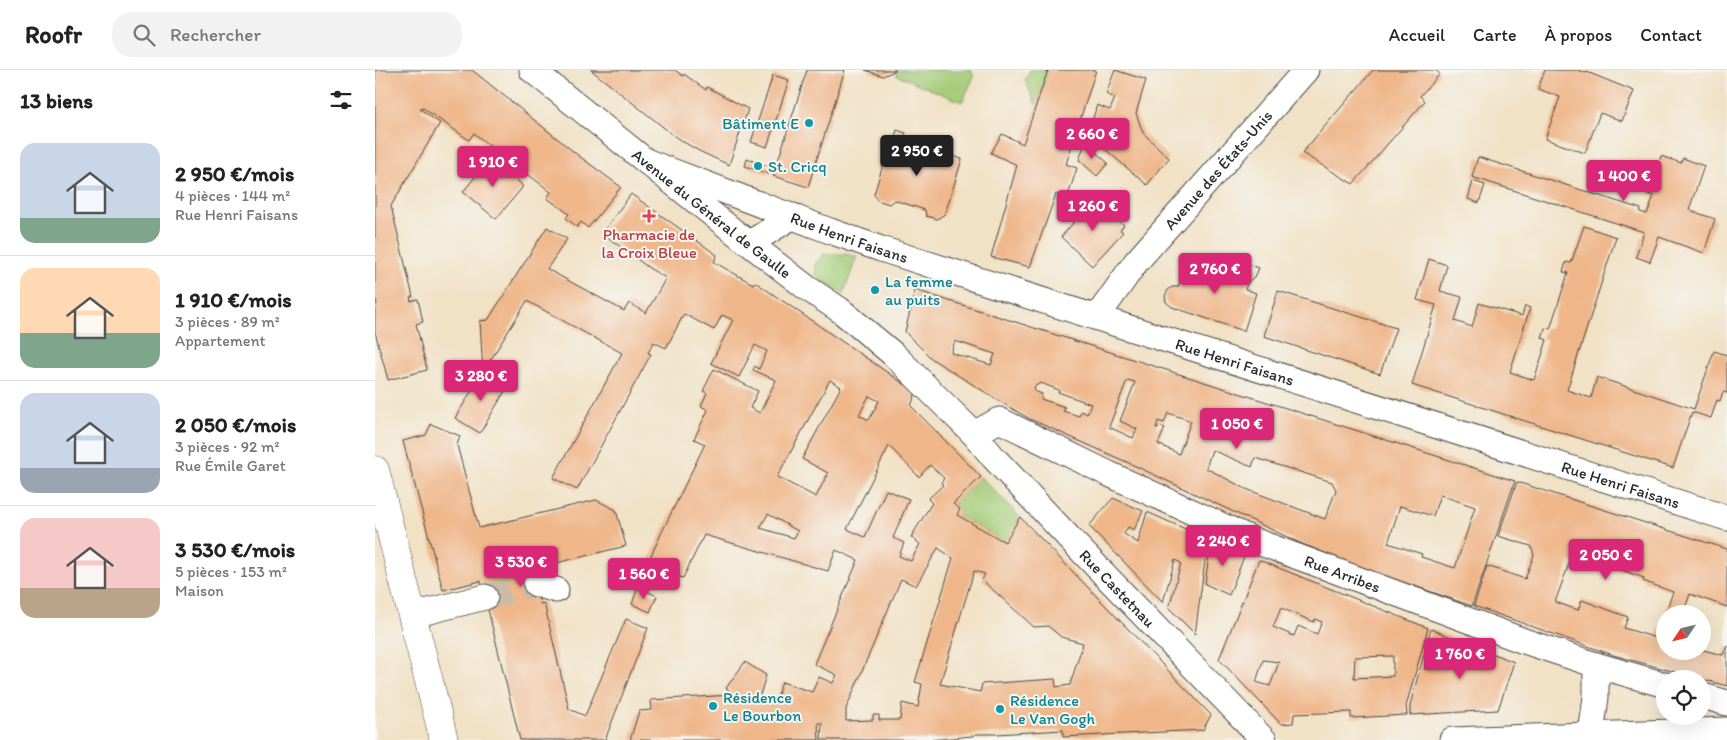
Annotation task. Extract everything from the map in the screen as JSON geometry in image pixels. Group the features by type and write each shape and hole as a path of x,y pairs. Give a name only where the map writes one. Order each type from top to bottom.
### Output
{"main road":[{"path":"375,470 444,740"}],"street":[{"name":"Avenue du Général de Gaulle","path":"532,70 749,243 807,288 840,310 893,354"},
{"name":"Avenue des États-Unis","path":"1097,317 1136,262 1306,70"},
{"path":"648,162 793,216"},
{"name":"Rue Henri Faisans","path":"749,243 793,216 881,249 1727,518"},
{"name":"Rue Castetnau","path":"893,354 974,434 993,457 1073,542 1263,740"},
{"name":"Rue Arribes","path":"974,434 999,420 1109,474 1258,542 1524,641 1656,682"},
{"path":"413,615 485,597"},
{"path":"1591,735 1596,697 1596,665"},
{"path":"1711,698 1727,702"},
{"path":"1452,740 1727,730"}],"green space":[{"path":"898,70 971,70 974,77 962,102 896,75"},
{"path":"1030,70 1048,70 1036,105 1025,80"},
{"path":"824,254 857,256 843,295 816,275 815,264"},
{"path":"981,477 1020,517 1005,542 957,515 960,509 953,504"}],"building":[{"path":"375,70 472,70 579,156 621,187 588,228 581,222 577,227 566,218 569,214 547,198 551,192 512,162 511,164 474,133 469,140 423,108 420,109 440,123 391,206 413,297 410,297 411,301 418,299 423,322 416,324 427,370 388,380 375,332 375,305 377,304 375,297"},
{"path":"591,70 675,70 683,76 684,74 706,90 707,87 748,109 729,165 677,138"},
{"name":"Bâtiment E","path":"807,70 845,70 808,187 773,176"},
{"path":"865,70 896,70 883,76"},
{"path":"1048,70 1096,70 1066,164 1077,168 1067,199 1056,194 1030,267 991,257 1017,165 991,153 1002,134 1023,144"},
{"path":"1115,70 1146,80 1136,113 1143,133 1169,158 1147,185 1098,143 1097,133 1089,131 1097,105 1110,110 1115,98 1106,94"},
{"path":"1373,70 1435,70 1440,74 1420,96 1425,101 1353,184 1302,153"},
{"path":"1545,70 1578,70 1587,72 1634,91 1622,121 1600,113 1585,153 1545,139 1560,97 1538,89"},
{"path":"773,75 789,80 767,147 751,142"},
{"path":"897,130 906,133 903,140 962,159 945,214 937,219 926,216 925,210 894,200 889,204 877,200 874,194 892,136 895,137"},
{"path":"1085,143 1108,163 1097,176 1079,160"},
{"path":"1661,156 1681,163 1683,158 1704,166 1689,210 1715,219 1704,253 1659,237 1650,262 1636,257 1644,232 1472,177 1478,157 1641,209 1640,212 1647,214 1654,196 1648,194"},
{"path":"490,158 522,185 522,188 496,219 463,192"},
{"name":"St. Cricq","path":"747,159 771,167 769,174 745,166"},
{"path":"1473,181 1485,185 1479,203 1468,199"},
{"path":"631,194 717,255 714,262 753,284 755,282 916,392 911,406 981,477 953,504 960,509 957,515 1005,542 1020,517 1211,715 1203,730 1063,737 1063,730 976,734 973,736 928,740 821,740 822,723 818,723 819,740 630,740 639,711 652,710 651,700 731,695 733,693 726,688 745,662 766,675 758,702 776,701 782,682 812,692 819,677 833,683 837,675 814,664 858,560 836,550 828,571 704,535 683,578 656,570 657,565 648,562 705,444 694,439 708,410 701,406 707,393 703,391 714,369 758,391 750,408 760,413 776,380 753,370 755,366 759,369 767,351 755,345 739,377 711,363 733,320 722,315 714,330 684,314 666,348 654,342 648,353 651,354 577,490 553,478 622,353 527,301 483,372 480,321 488,320 547,227 567,239 547,269 624,311 629,303 646,313 666,278 649,268 602,233","holes":["830,380 841,387 802,459 828,473 816,497 777,477","869,396 879,401 869,420 859,415","889,446 919,477 930,465 944,478 941,483 943,485 928,499 932,503 911,537 920,544 911,561 899,556 904,543 893,538 909,499 886,490 865,537 847,529","768,514 798,531 794,538 760,528","938,548 953,558 915,682 922,684 918,707 902,703 900,720 879,720 879,715 873,715 873,720 846,721 846,709 901,579 916,586","974,571 985,574 982,580 1034,627 1048,626 1061,637 1083,643 1070,685 1056,687 1055,679 982,684 980,692 940,684"]},
{"path":"1095,198 1124,225 1120,230 1123,232 1092,266 1061,237"},
{"path":"1584,226 1616,237 1567,390 1591,398 1597,377 1694,409 1714,351 1727,355 1727,393 1723,392 1720,401 1717,400 1711,418 1692,412 1673,468 1412,385 1436,305 1417,300 1429,259 1447,265 1440,291 1462,297 1455,321 1472,327 1479,303 1522,316 1525,306 1530,308 1510,372 1534,380 1547,340 1542,338 1545,328 1550,329 1568,273 1563,272 1566,262 1571,263"},
{"path":"1186,262 1209,269 1211,266 1225,270 1224,274 1240,279 1245,263 1259,268 1245,289 1256,293 1244,331 1172,307 1166,302 1165,296 1168,290 1172,287 1178,287"},
{"path":"915,290 1515,481 1472,606 1363,568 1300,543 1030,419 932,359 905,332","holes":["955,341 995,354 991,365 951,353","1127,380 1135,382 1120,421 1137,429 1133,438 1109,427","1041,383 1059,390 1058,392 1091,404 1087,414 1081,411 1079,416 1063,411 1065,407 1041,399 1042,394 1034,391 1035,386","1168,413 1191,421 1179,454 1158,444 1165,428 1159,426 1158,429 1156,428 1158,421 1164,423","1264,426 1271,429 1268,438 1262,435","1212,450 1252,467 1255,458 1332,482 1336,490 1325,519 1246,489 1206,468","1440,495 1475,507 1455,568 1421,557 1422,554 1388,543 1400,506 1433,516"]},
{"path":"1278,291 1396,328 1380,374 1264,336"},
{"path":"483,372 508,386 480,433 455,418"},
{"path":"431,424 460,436 457,445 479,528 596,500 616,510 626,546 532,569 540,604 544,603 569,709 585,716 626,619 648,628 605,740 520,740 481,581 443,590 403,441 426,435"},
{"path":"1517,482 1727,549 1727,607 1690,594 1686,605 1668,605 1673,592 1643,581 1644,578 1577,554 1574,562 1570,561 1555,602 1578,610 1582,600 1628,617 1624,628 1656,638 1656,660 1711,660 1711,652 1723,655 1727,645 1727,686 1711,682 1711,670 1668,670 1613,655 1474,606 1487,566 1525,579 1534,555 1531,546 1498,536"},
{"path":"1113,498 1143,511 1134,530 1128,527 1124,534 1138,543 1147,512 1208,539 1195,634 1169,608 1181,563 1175,560 1163,602 1089,526"},
{"path":"1211,540 1245,554 1229,595 1205,584"},
{"path":"1259,560 1428,628 1406,706 1407,715 1351,718 1351,712 1294,714 1293,723 1281,724 1219,659","holes":["1281,608 1314,622 1315,619 1322,622 1317,634 1298,626 1294,636 1273,627","1393,656 1393,676 1354,678 1355,657","1263,660 1279,662 1270,686 1256,682"]},
{"path":"638,587 657,596 650,612 632,604"},
{"path":"1431,629 1451,637 1438,657 1434,661 1426,663 1424,669 1451,669 1457,639 1514,662 1498,710 1410,715 1410,705"}],"tunnel":[{"path":"485,597 536,584"}],"place":[{"name":"Bâtiment E","path":"809,123"},
{"name":"St. Cricq","path":"758,166"},
{"name":"Pharmacie de la Croix Bleue","path":"649,216"},
{"name":"La femme au puits","path":"875,290"},
{"name":"Résidence Le Bourbon","path":"713,706"},
{"name":"Résidence Le Van Gogh","path":"1000,709"}]}
